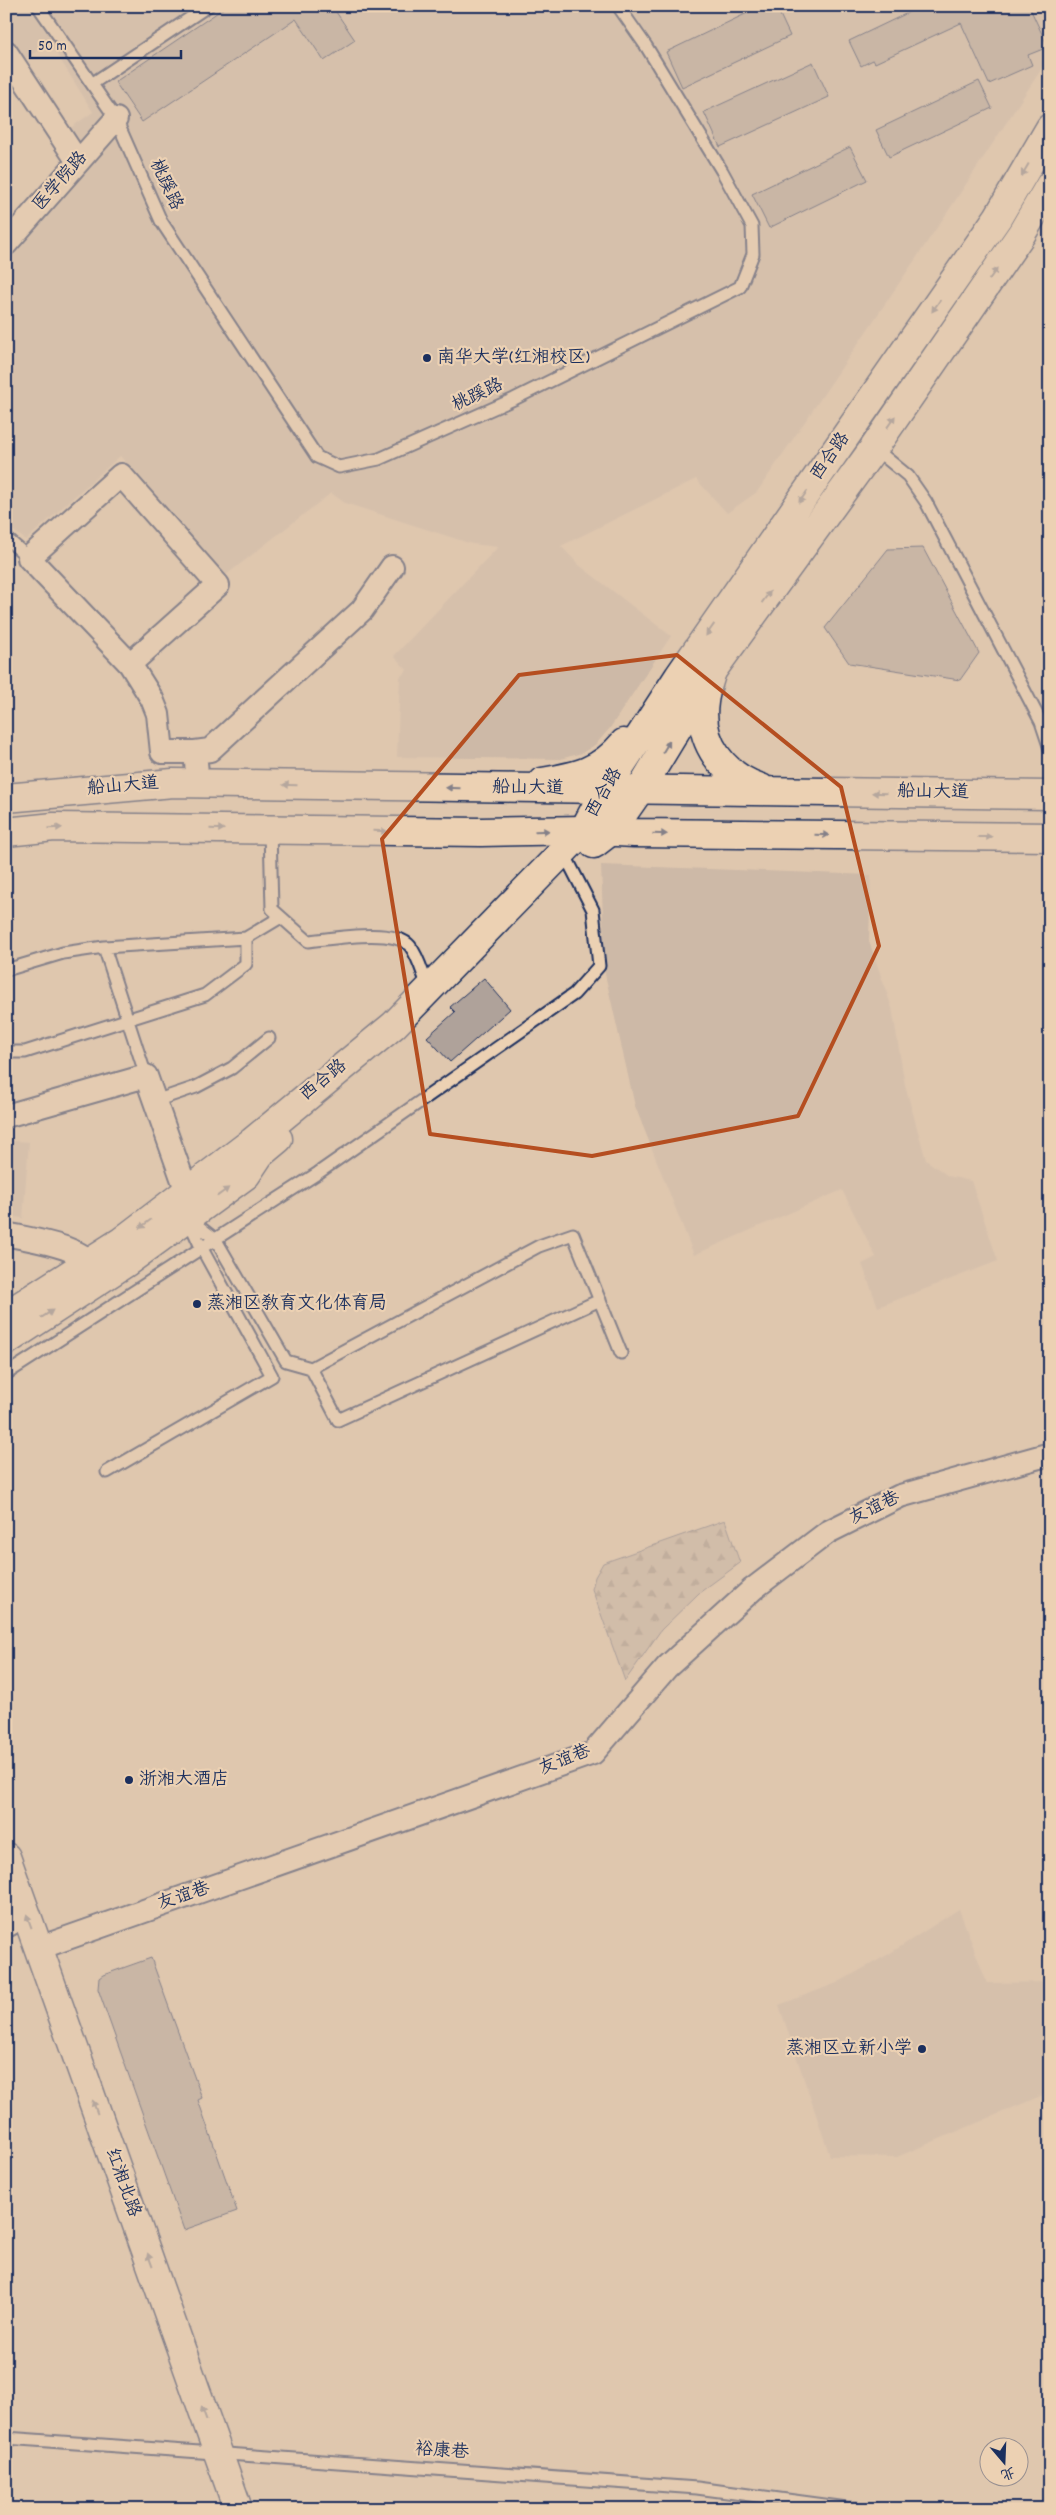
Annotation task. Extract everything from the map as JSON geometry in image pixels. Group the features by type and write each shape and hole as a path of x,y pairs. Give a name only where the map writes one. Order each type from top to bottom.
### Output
{"main road":[{"name":"西合路","path":"6,1341 183,1204 252,1142 394,1025 584,830 605,790 679,676 998,217 1050,128"},
{"name":"西合路","path":"183,1204 246,1175 260,1154 405,1037 550,877 611,831 640,788 712,671 874,448 1022,232 1050,185"},
{"path":"712,671 704,702 704,727 709,743 717,759 730,773 746,784 770,791"},
{"path":"502,788 574,777 605,764 679,676"},
{"name":"船山大道","path":"6,798 174,783 605,790 640,788 1050,794"},
{"path":"6,832 54,827 481,832 584,830 634,834 1050,837"},
{"name":"西合路","path":"6,1315 99,1268"},
{"name":"红湘北路","path":"6,1857 39,1948 208,2453 218,2509"},
{"name":"红湘北路","path":"8,1921 208,2453 238,2509"}],"street":[{"path":"6,52 78,162"},
{"name":"医学院路","path":"6,244 116,119"},
{"path":"130,664 218,585 120,475 29,558 130,664 152,698 158,714 162,752 210,750 362,610 392,567"},
{"path":"195,752 198,783"},
{"path":"6,1116 146,1076 183,1204"},
{"path":"6,1234 63,1248 99,1268"},
{"name":"友谊巷","path":"39,1948 593,1753 667,1667 753,1589 828,1532 900,1496 1050,1454"}],"lane":[{"name":"桃蹊路","path":"38,6 116,119 162,221 317,457 339,467 379,458 505,403 740,287 754,254 752,226 722,171 646,46 618,6"},
{"path":"93,84 208,6"},
{"path":"874,448 908,476 926,502 1042,722 1050,749"},
{"path":"6,538 29,558"},
{"path":"270,830 272,909 308,941 373,934 404,941 411,948 429,989"},
{"path":"6,1374 318,1174 574,994 599,966 593,910 569,863"},
{"path":"6,970 62,953 104,947 246,938 281,917"},
{"path":"6,1052 25,1052 205,995 246,964 246,938"},
{"path":"104,947 146,1076"},
{"path":"155,1102 196,1087 232,1068 269,1038"},
{"path":"183,1204 216,1240 286,1361 310,1368 539,1246 573,1234 621,1352"},
{"path":"108,1472 272,1376 202,1249 183,1204"},
{"path":"310,1368 338,1420 600,1300"},
{"name":"裕康巷","path":"6,2438 697,2488 847,2508 875,2509"}],"highlighted area":[{"path":"677,655 841,787 879,946 798,1116 592,1156 430,1134 382,839 519,675"}],"shaded area":[{"name":"南华大学(红湘校区)","path":"6,6 1050,6 1050,56 953,204 757,492 727,513 696,479 561,546 579,565 671,636 610,728 596,744 582,753 560,759 397,757 400,677 407,670 394,656 498,547 472,544 345,503 331,493 226,575 120,456 26,540 6,525 6,260 88,165 66,131 93,112 50,43 20,62 6,41"},
{"path":"601,865 871,875 869,941 892,1008 905,1085 926,1160 948,1176 971,1181 998,1261 878,1307 862,1264 876,1257 842,1190 694,1255 635,1106 605,974"},
{"path":"6,1140 29,1142 23,1218 6,1216"},
{"name":"蒸湘区立新小学","path":"959,1909 987,1983 1049,1982 1050,2092 897,2157 830,2156 779,2005 837,1983 889,1954"}],"green space":[{"path":"725,1520 740,1563 699,1593 661,1630 625,1681 592,1589 595,1577 603,1563"}],"building":[{"path":"227,6 332,6 355,40 324,61 296,19 142,122 115,82"},
{"path":"762,6 776,6 790,36 682,87 666,52"},
{"path":"922,6 1029,6 1048,47 1028,55 1032,65 989,84 961,23 875,63 873,60 861,66 849,41"},
{"path":"813,62 829,97 720,147 704,112"},
{"path":"979,81 992,108 889,157 876,130"},
{"path":"850,147 867,180 769,228 752,194"},
{"path":"923,548 979,653 960,680 849,663 825,628 888,549"},
{"path":"484,978 510,1009 450,1062 427,1037 455,1012 450,1007"},
{"path":"151,1958 202,2098 198,2100 237,2211 184,2230 98,1989 99,1978 103,1975"}],"place":[{"name":"南华大学(红湘校区)","path":"427,358"},
{"name":"蒸湘区教育文化体育局","path":"197,1304"},
{"name":"浙湘大酒店","path":"129,1780"},
{"name":"蒸湘区立新小学","path":"922,2049"}]}
